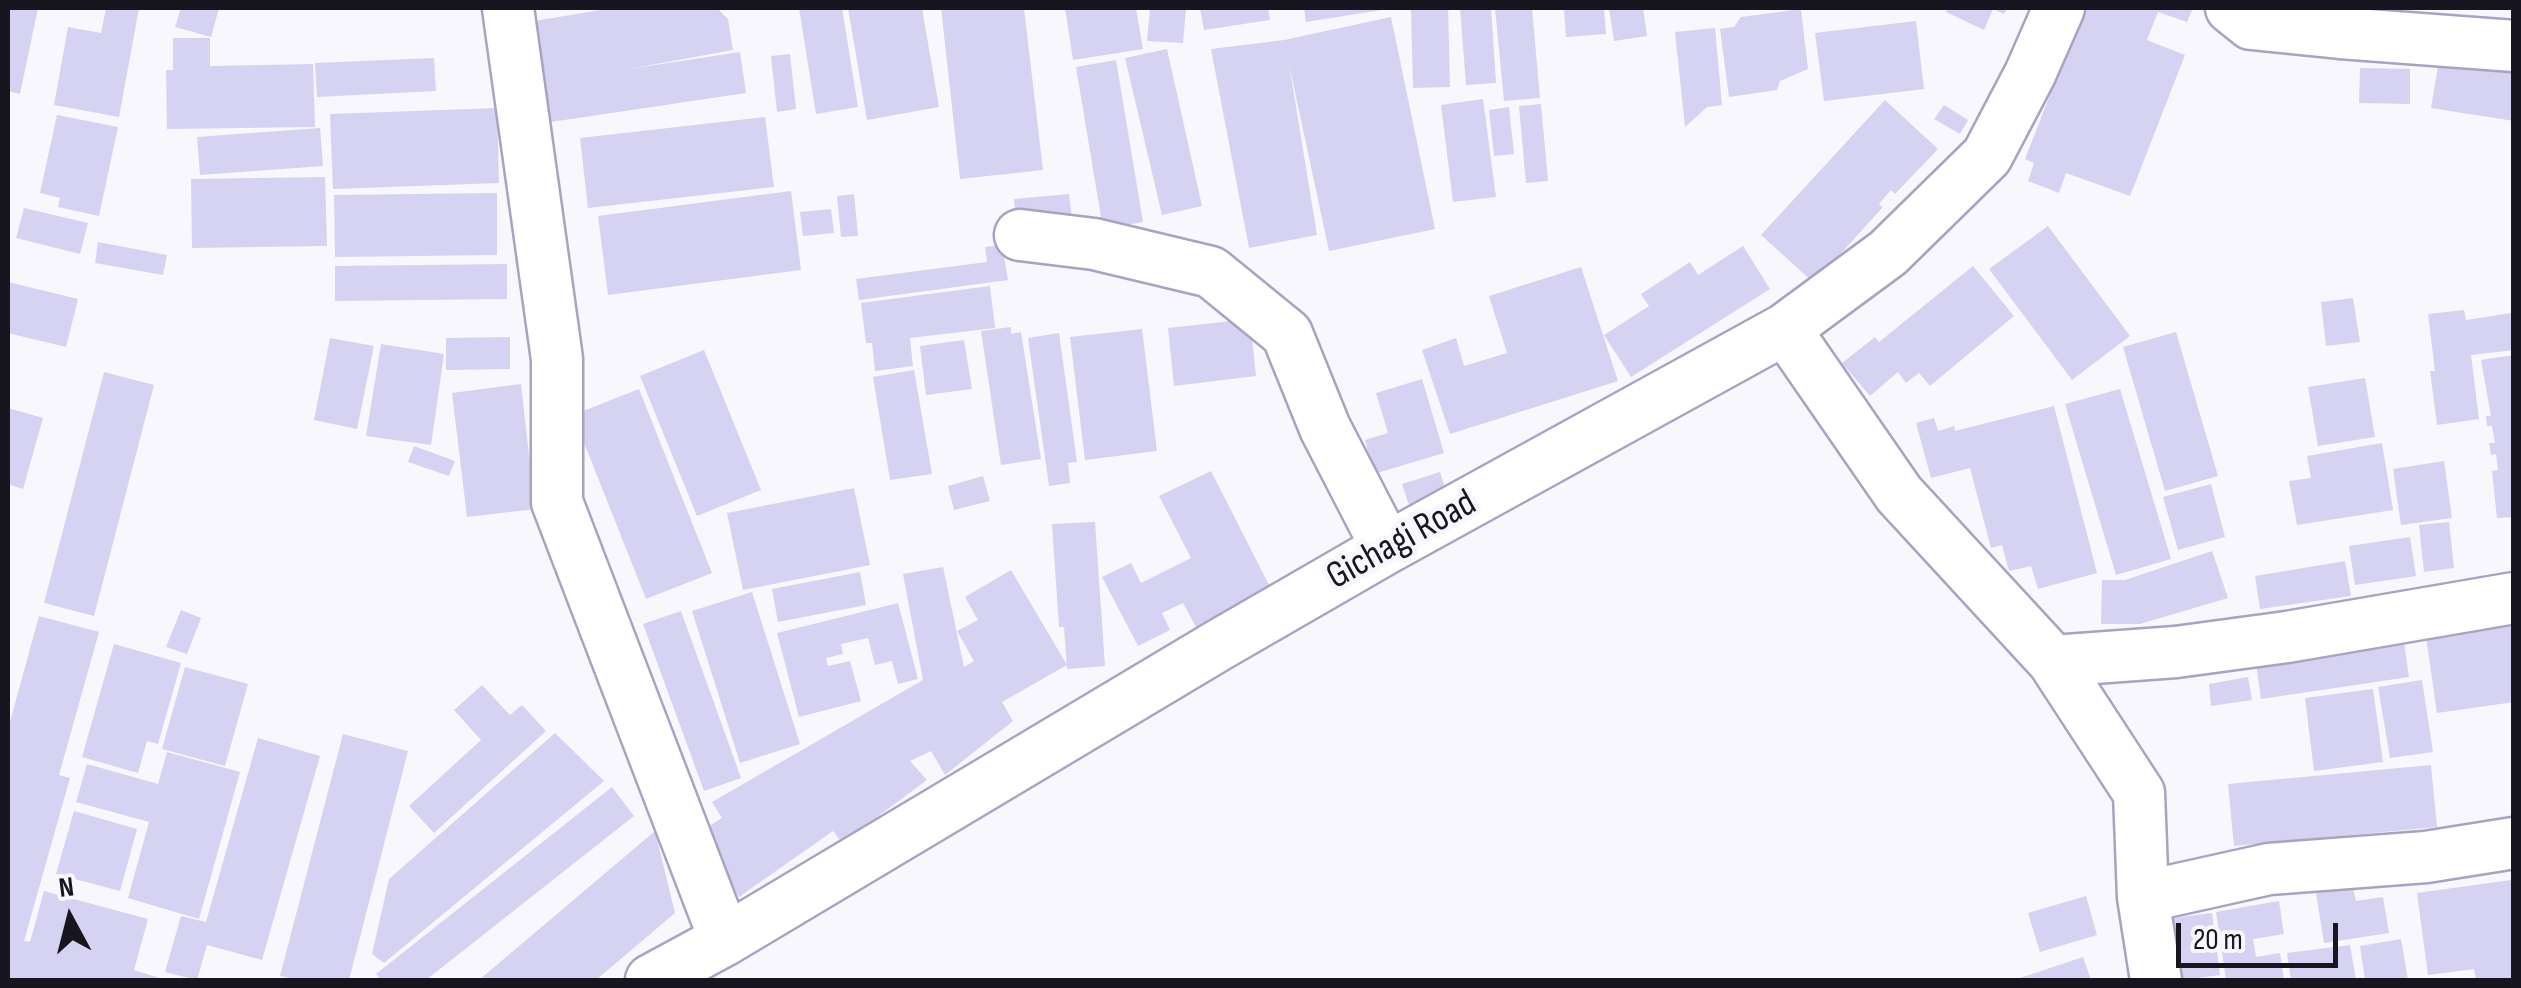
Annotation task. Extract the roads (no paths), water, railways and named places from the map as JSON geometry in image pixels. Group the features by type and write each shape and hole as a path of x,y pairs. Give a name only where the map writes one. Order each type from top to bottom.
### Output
{"street":[{"path":"508,8 557,359 556,502 724,940"},
{"name":"Gichagi Road","path":"651,980 1219,644 1786,329 1888,254 1988,156 2059,8"},
{"path":"2231,8 2251,24 2514,46"},
{"path":"1020,234 1094,244 1212,272 1287,334 1325,428 1387,548"},
{"path":"1786,329 1899,494 2053,661 2139,793 2143,897 2156,980"},
{"path":"2053,661 2176,652 2287,637 2514,598"},
{"path":"2143,897 2269,869 2426,857 2514,843"}]}
